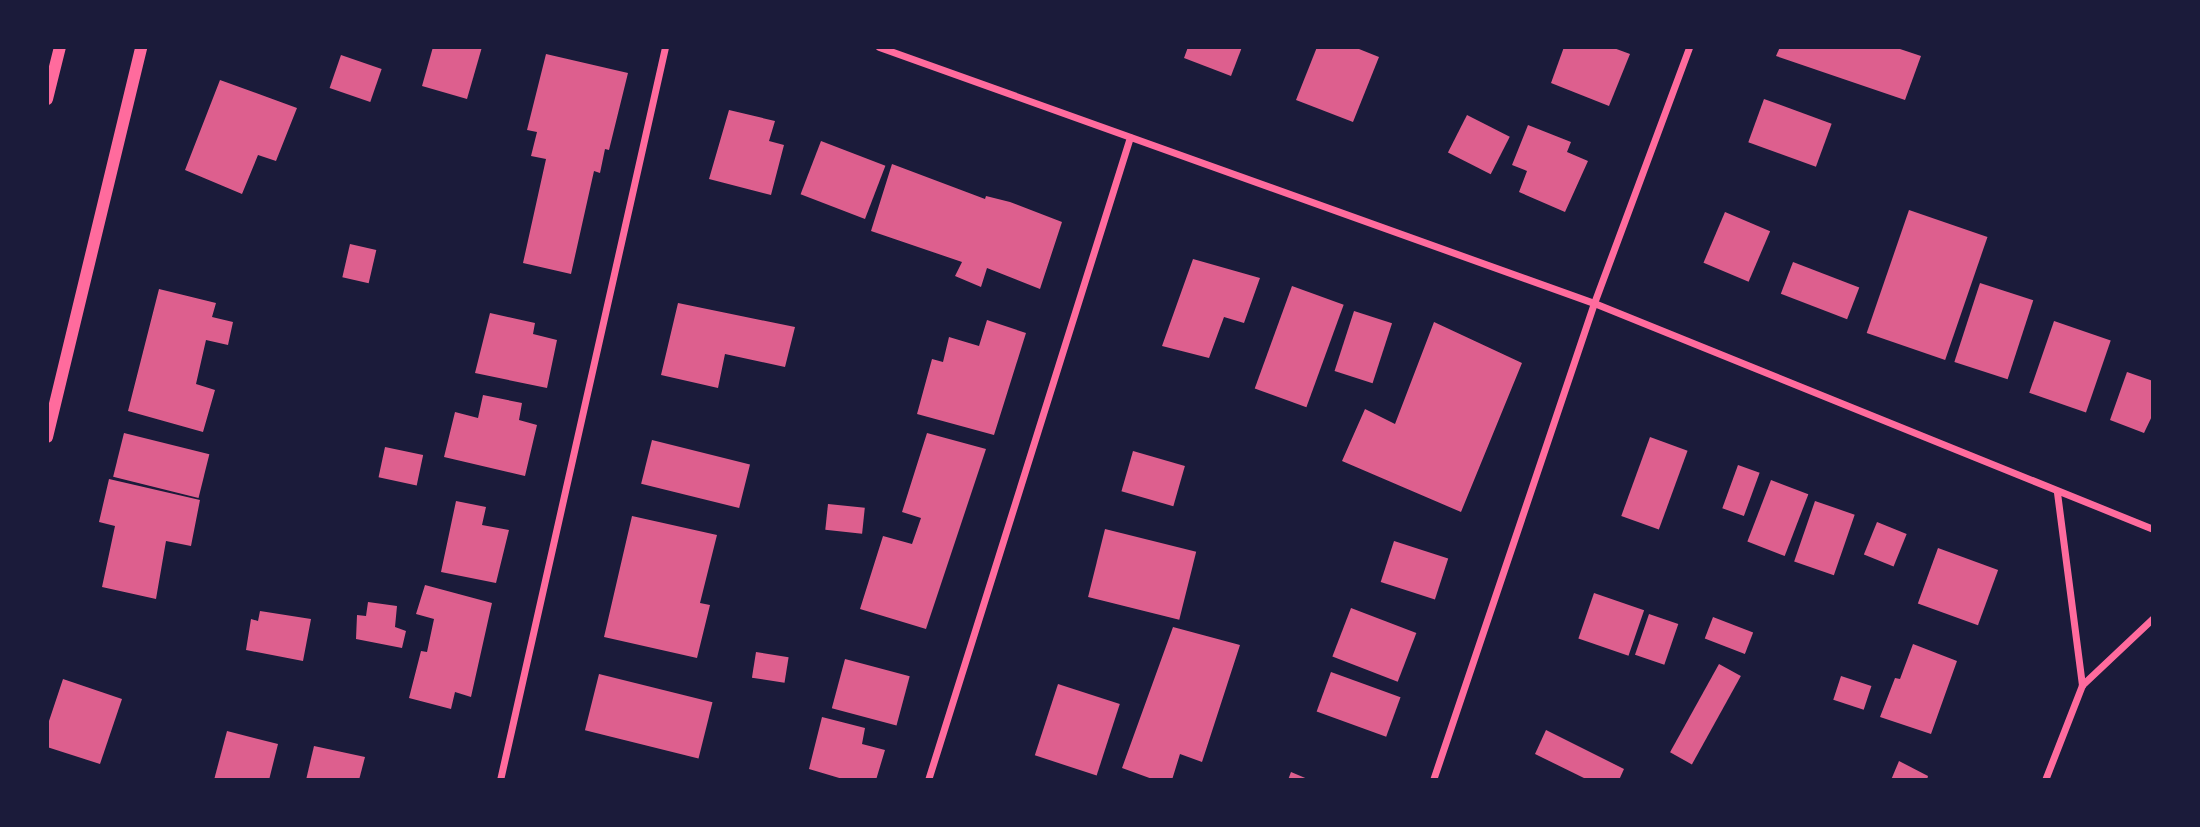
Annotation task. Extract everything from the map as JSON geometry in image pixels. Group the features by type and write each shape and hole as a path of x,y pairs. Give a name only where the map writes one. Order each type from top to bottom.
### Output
{"street":[{"path":"47,99 60,47"},
{"path":"47,437 141,47"},
{"path":"500,780 665,47"},
{"path":"879,47 1594,303 2057,493 2153,529"},
{"path":"1433,780 1594,303 1689,47"},
{"path":"928,780 1130,137"},
{"path":"2057,493 2082,685"},
{"path":"2045,780 2082,685 2153,618"}],"building":[{"path":"433,47 482,47 467,99 422,86"},
{"path":"1188,47 1242,47 1231,76 1184,58"},
{"path":"1317,47 1354,47 1379,57 1353,122 1296,100"},
{"path":"1564,47 1611,47 1630,54 1609,106 1551,83"},
{"path":"1780,47 1894,47 1921,56 1905,100 1776,56"},
{"path":"546,54 628,73 609,150 605,149 600,173 594,171 571,274 523,263 546,159 531,156 537,132 527,130"},
{"path":"341,55 382,69 370,102 330,88"},
{"path":"220,80 297,108 276,161 258,155 242,194 185,170"},
{"path":"1764,99 1832,124 1816,167 1748,142"},
{"path":"729,110 775,121 769,141 784,145 771,195 709,179"},
{"path":"1467,115 1510,137 1491,174 1448,152"},
{"path":"1528,125 1571,142 1567,152 1588,161 1565,212 1519,192 1527,171 1512,165"},
{"path":"821,141 885,166 865,219 801,194"},
{"path":"892,164 985,199 986,196 1010,202 1062,222 1040,289 987,268 981,287 955,276 962,262 871,231"},
{"path":"1909,210 1987,237 1945,360 1867,333"},
{"path":"1725,212 1770,231 1749,282 1704,263"},
{"path":"350,244 376,250 369,283 342,277"},
{"path":"1193,259 1260,278 1244,323 1224,317 1209,358 1162,346"},
{"path":"1793,262 1859,287 1847,319 1781,294"},
{"path":"1980,283 2033,300 2008,379 1954,362"},
{"path":"1292,286 1344,305 1306,407 1255,388"},
{"path":"159,289 216,303 212,317 233,322 228,345 206,340 196,384 215,390 203,432 128,411"},
{"path":"678,303 795,327 785,367 725,354 718,388 661,375"},
{"path":"1354,311 1392,323 1373,383 1335,371"},
{"path":"490,313 535,323 533,334 557,340 547,388 475,373"},
{"path":"987,320 1026,333 994,435 917,414 932,359 943,362 949,337 979,346"},
{"path":"2054,321 2111,341 2086,412 2029,393"},
{"path":"1434,322 1522,363 1461,512 1342,461 1365,409 1395,424"},
{"path":"2127,372 2153,381 2153,414 2144,433 2110,420"},
{"path":"483,395 522,403 519,420 537,425 525,476 444,457 455,412 478,418"},
{"path":"124,433 209,454 198,498 113,477"},
{"path":"927,433 986,449 926,629 860,609 883,536 912,544 921,518 902,512"},
{"path":"1650,437 1688,451 1659,530 1621,516"},
{"path":"652,440 750,464 739,508 641,484"},
{"path":"385,447 423,455 417,485 379,477"},
{"path":"1133,451 1185,466 1173,506 1121,491"},
{"path":"1738,465 1760,473 1744,516 1722,508"},
{"path":"109,479 200,500 191,546 166,541 156,599 102,587 115,526 99,522"},
{"path":"1771,480 1808,494 1785,556 1747,542"},
{"path":"456,501 486,507 482,525 509,530 496,583 441,572"},
{"path":"1815,501 1855,515 1834,575 1794,562"},
{"path":"828,504 865,508 862,534 825,530"},
{"path":"632,516 717,535 700,603 710,605 697,658 604,637"},
{"path":"1877,522 1907,534 1894,566 1864,554"},
{"path":"1105,529 1196,552 1179,620 1088,597"},
{"path":"1394,541 1448,559 1435,600 1381,582"},
{"path":"1938,548 1998,570 1978,625 1918,603"},
{"path":"425,585 492,603 471,697 455,692 451,709 409,698 421,651 427,652 434,619 416,614"},
{"path":"1594,593 1644,610 1628,656 1578,638"},
{"path":"368,602 397,606 395,627 406,631 402,648 356,639 357,615 366,616"},
{"path":"1351,608 1416,633 1398,682 1332,657"},
{"path":"260,611 311,619 303,661 246,650 251,619 258,621"},
{"path":"1649,614 1678,624 1664,665 1635,655"},
{"path":"1713,617 1753,632 1745,654 1705,638"},
{"path":"1173,627 1240,645 1202,762 1180,754 1172,780 1155,780 1122,768"},
{"path":"1913,644 1957,661 1931,734 1880,717 1895,678 1900,679"},
{"path":"756,652 789,657 785,683 752,678"},
{"path":"845,659 910,676 897,726 832,708"},
{"path":"1719,664 1741,676 1692,764 1670,752"},
{"path":"1331,672 1401,697 1386,737 1317,711"},
{"path":"599,674 713,702 698,759 585,730"},
{"path":"1841,676 1871,686 1864,710 1833,700"},
{"path":"63,679 122,699 100,764 47,747 47,727"},
{"path":"1058,684 1120,704 1097,775 1035,755"},
{"path":"822,717 865,728 862,744 885,750 876,780 846,780 809,769"},
{"path":"1546,730 1624,769 1619,780 1588,780 1535,754"},
{"path":"227,731 278,744 269,780 214,780"},
{"path":"314,746 365,757 359,780 306,780"},
{"path":"1899,761 1928,776 1927,780 1891,780"},
{"path":"1291,772 1310,780 1288,780"}]}
